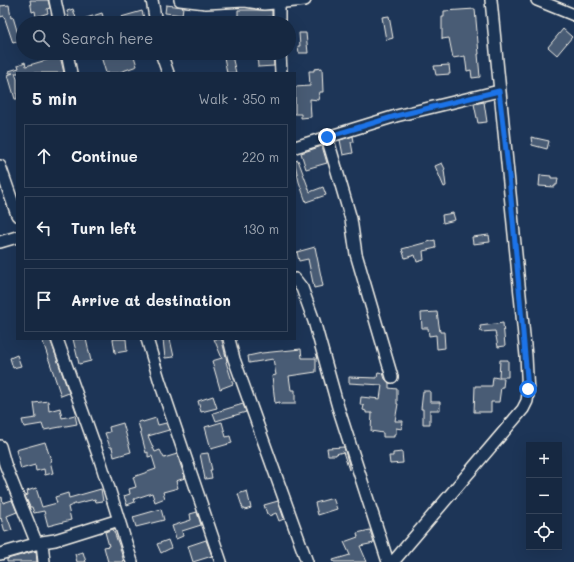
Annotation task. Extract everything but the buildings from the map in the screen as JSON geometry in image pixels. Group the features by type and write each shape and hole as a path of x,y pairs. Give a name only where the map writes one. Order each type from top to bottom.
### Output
{"street":[{"path":"55,0 58,16"},
{"path":"152,0 155,16"},
{"path":"180,0 206,3 245,0 264,4 305,0"},
{"path":"393,562 516,418 527,401 528,389 526,356 491,0"},
{"path":"538,0 574,15"},
{"path":"279,2 279,16"},
{"path":"68,60 71,72"},
{"path":"163,60 168,72"},
{"path":"280,60 281,72"},
{"path":"296,147 396,116 499,91"},
{"path":"327,137 351,219 356,254 392,377"},
{"path":"0,166 16,212"},
{"path":"0,242 16,237"},
{"path":"296,280 302,288 314,321 338,407 388,562"},
{"path":"57,340 101,463 132,562"},
{"path":"147,340 221,562"},
{"path":"229,340 237,367 307,562"},
{"path":"0,446 39,543 44,562"},
{"path":"0,554 55,540 119,520"}],"route":[{"path":"327,137 396,116 499,91 509,176 528,389"}]}
